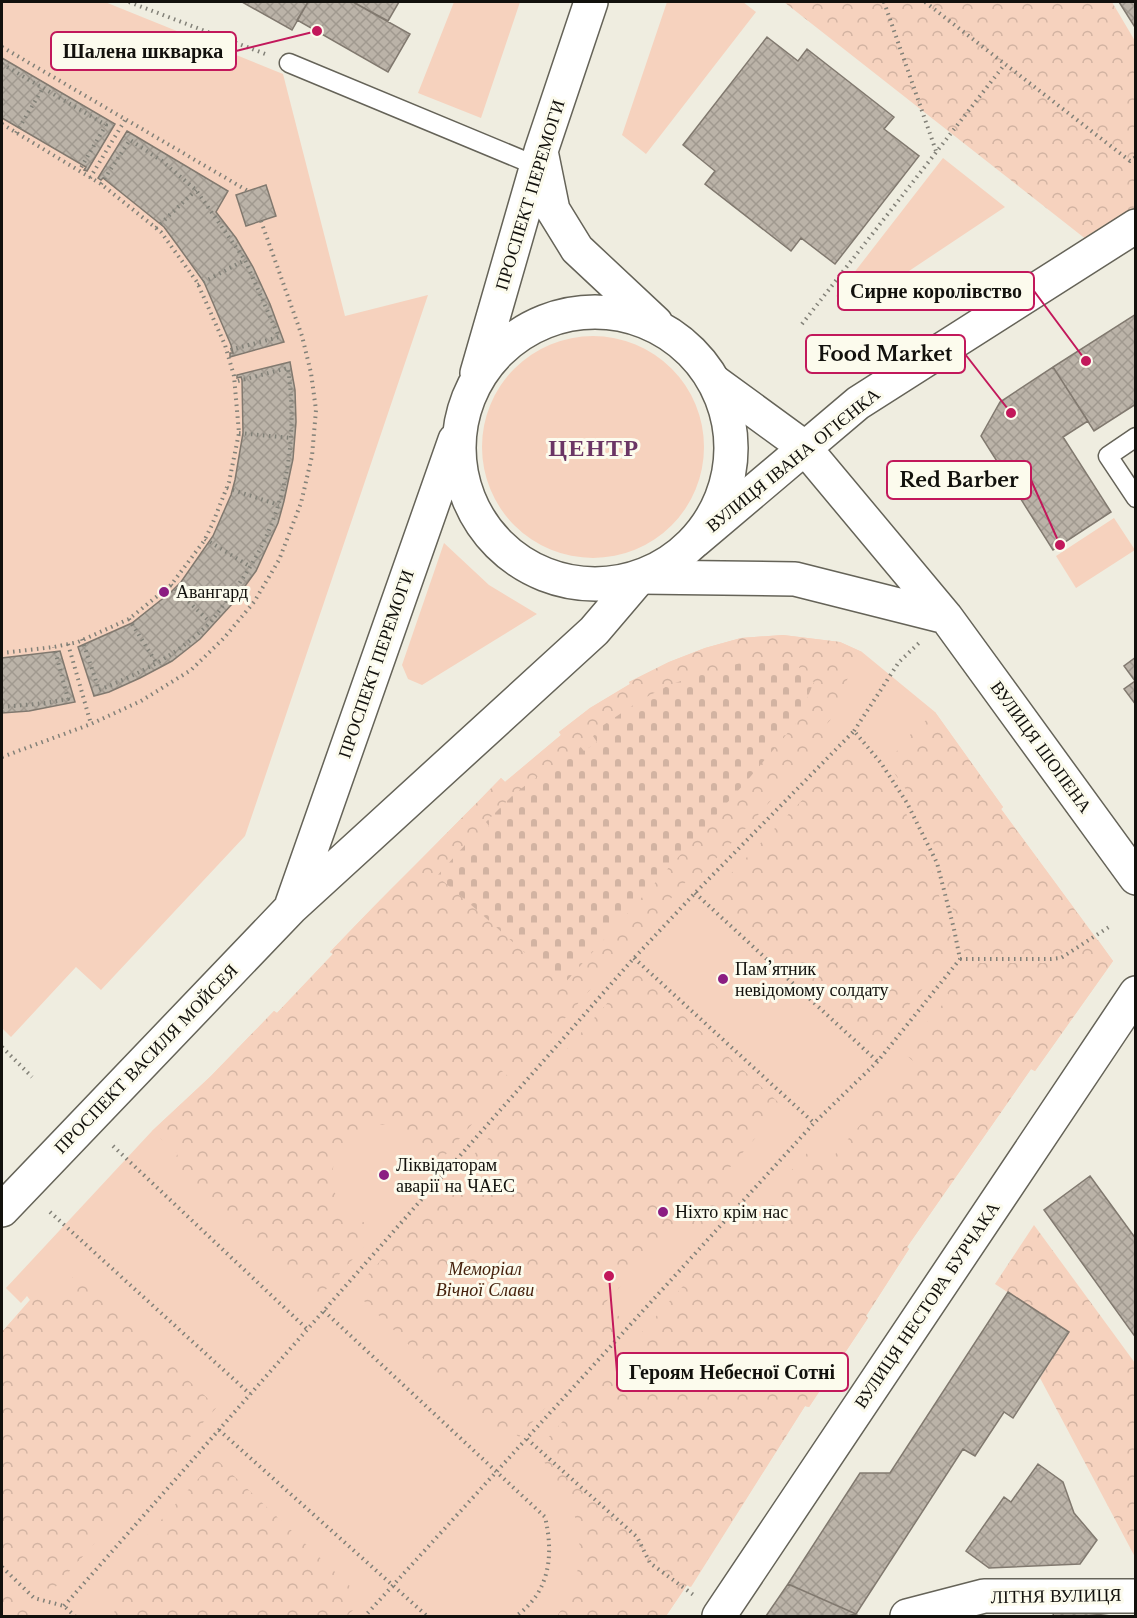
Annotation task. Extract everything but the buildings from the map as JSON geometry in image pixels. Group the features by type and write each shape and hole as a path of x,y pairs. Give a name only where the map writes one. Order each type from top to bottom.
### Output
{"main road":[{"name":"ПРОСПЕКТ ПЕРЕМОГИ","path":"473,389 539,158 591,2"},
{"path":"539,158 554,210 577,249 663,330"},
{"name":"ВУЛИЦЯ ІВАНА ОГІЄНКА","path":"695,541 858,403 1136,226"},
{"path":"603,312 634,317 663,330 680,341 705,367 715,382 730,426 731,455 727,484 716,511 695,541 672,560 639,576 608,583 576,583 546,575 518,560 494,538 476,512 464,483 459,451 462,420 473,389 490,362 513,340 540,323 571,314 603,312"},
{"name":"ВУЛИЦЯ ШОПЕНА","path":"715,382 804,447 946,617 1136,878"},
{"name":"ПРОСПЕКТ ПЕРЕМОГИ","path":"291,908 462,420"},
{"path":"639,576 795,579 946,617"},
{"name":"ПРОСПЕКТ ВАСИЛЯ МОЙСЕЯ","path":"2,1210 291,908 594,630 639,576"},
{"name":"ВУЛИЦЯ НЕСТОРА БУРЧАКА","path":"707,1607 1136,993"},
{"name":"ЛІТНЯ ВУЛИЦЯ","path":"907,1617 984,1596 1136,1596"}],"lane":[{"path":"289,63 539,158"},
{"path":"1136,437 1108,456 1136,498"}],"path":[{"path":"129,2 289,63"},
{"path":"884,2 936,152"},
{"path":"925,2 1130,161 1136,157"},
{"path":"2,47 248,191"},
{"path":"2,64 106,125 79,171"},
{"path":"802,324 1005,64"},
{"path":"16,133 43,88"},
{"path":"90,178 125,120"},
{"path":"2,124 101,184 161,232 198,285 226,351 234,382 239,433 227,488 205,539 171,585 129,619 82,639 54,647 2,653"},
{"path":"101,184 130,140 196,190 245,260 279,337 226,351"},
{"path":"156,228 196,190"},
{"path":"2,757 91,724 141,701 191,670 224,638 254,602 279,560 301,503 312,456 316,410 311,373 302,336 261,221"},
{"path":"198,285 245,260"},
{"path":"82,639 99,690 156,664 201,632 251,567 267,536 279,505 286,475 292,424 291,392 288,368 234,382"},
{"path":"239,433 291,438"},
{"path":"227,488 279,505"},
{"path":"205,539 251,567"},
{"path":"171,585 210,622"},
{"path":"129,619 156,664"},
{"path":"68,644 91,724"},
{"path":"2,707 68,699 54,647"},
{"path":"64,1606 634,958 854,731 899,662"},
{"path":"854,731 907,803 937,863 960,959"},
{"path":"695,893 878,1061"},
{"path":"960,959 1061,958 1112,924"},
{"path":"634,958 814,1123"},
{"path":"365,1617 814,1123 878,1061 960,959"},
{"path":"2,1047 32,1077"},
{"path":"113,1146 307,1329"},
{"path":"50,1212 250,1394"},
{"path":"324,1311 545,1517 550,1537 550,1558 545,1578 535,1596 516,1617"},
{"path":"219,1430 427,1617"},
{"path":"527,1439 638,1537 650,1563 707,1607"},
{"path":"2,1567 34,1598 64,1606 75,1617"}],"green space":[{"name":"Авангард","path":"2,2 105,2 283,74 345,316 428,295 245,836 101,990 76,967 11,1037 2,1028"},
{"path":"454,2 520,2 481,118 418,93"},
{"path":"667,2 743,2 756,12 646,154 622,135"},
{"path":"784,2 1112,2 1135,41 1135,208 1087,240"},
{"path":"943,158 1005,207 852,309 836,296"},
{"path":"582,336 604,336 636,344 672,368 696,404 702,425 704,447 702,469 696,490 672,526 636,550 604,558 582,558 550,550 522,533 507,518 490,490 482,458 482,436 490,404 507,376 522,361 550,344"},
{"path":"1114,518 1135,550 1076,588 1056,556"},
{"path":"444,543 489,585 537,614 422,685 408,679 402,665"},
{"name":"Меморіал Вічної Слави","path":"783,635 840,642 862,652 935,712 1003,807 1001,809 1113,961 1035,1071 1031,1069 907,1247 909,1249 866,1316 868,1318 809,1407 805,1406 691,1587 687,1585 666,1616 2,1616 2,1332 30,1300 27,1296 21,1303 6,1288 152,1131 211,1076 274,1011 277,1013 333,954 330,952 501,778 505,782 561,735 559,732 590,708 630,684 629,682 669,662 705,648 741,638"},
{"path":"783,635 840,642 862,652 840,693 840,701 837,705 841,708 825,726 828,746 790,779 698,877 690,877 520,1069 502,1055 494,1064 511,1079 435,1167 421,1141 410,1131 396,1126 376,1125 359,1131 346,1142 337,1156 333,1172 334,1189 341,1204 355,1218 381,1227 315,1302 226,1213 180,1171 182,1167 173,1160 178,1154 152,1131 211,1076 274,1011 277,1013 333,954 330,952 501,778 505,782 561,735 559,732 590,708 630,684 629,682 669,662 705,648 741,638"},
{"path":"755,660 801,662 799,668 812,673 808,680 814,682 797,722 562,986 437,876 465,845 468,848 489,826 486,822 515,793 580,746 584,751 597,742 593,736 603,729 602,726 641,700 669,685 708,672 711,680 716,678 715,674 720,672 719,668"},
{"path":"935,712 1003,807 1001,809 1091,932 1063,953 968,954 964,951 940,858 914,801 885,760 901,748 899,745"},
{"path":"849,752 858,753 875,768 904,809 930,864 950,933 949,952 940,968 879,1041 872,1041 715,898 715,890"},
{"path":"1098,940 1113,961 1035,1071 1031,1069 907,1247 909,1249 866,1316 868,1318 809,1407 805,1406 690,1587 687,1585 666,1616 557,1616 574,1585 580,1550 578,1532 568,1498 546,1470 549,1467 538,1457 538,1449 756,1204 759,1206 809,1151 826,1165 914,1062 902,1051 950,996 947,993 970,963 1057,963 1068,960 1085,946"},
{"path":"632,975 639,975 778,1102 778,1112 725,1173 736,1183 737,1195 698,1239 679,1222 605,1303 624,1321 519,1437 508,1428 501,1435 363,1300 369,1293 360,1284"},
{"path":"1034,1225 1135,1363 1135,1557 1040,1378 1069,1332 995,1284"},
{"path":"75,1275 217,1407 50,1593 37,1590 2,1557 2,1332 41,1288 54,1298"},
{"path":"216,1459 353,1589 348,1595 358,1605 347,1616 110,1616 120,1606 100,1588"},
{"path":"2,1577 32,1606 34,1612 31,1616 2,1616"}],"place":[{"name":"Шалена шкварка","path":"317,31"},
{"name":"Сирне королівство","path":"1086,361"},
{"name":"Food Market","path":"1011,413"},
{"name":"Red Barber","path":"1060,545"},
{"name":"Авангард","path":"164,592"},
{"name":"Пам’ятник невідомому солдату","path":"723,979"},
{"name":"Ліквідаторам аварії на ЧАЕС","path":"384,1175"},
{"name":"Ніхто крім нас","path":"663,1212"},
{"name":"Героям Небесної Сотні","path":"609,1276"}],"district":[{"name":"ЦЕНТР","path":"594,448"}]}
